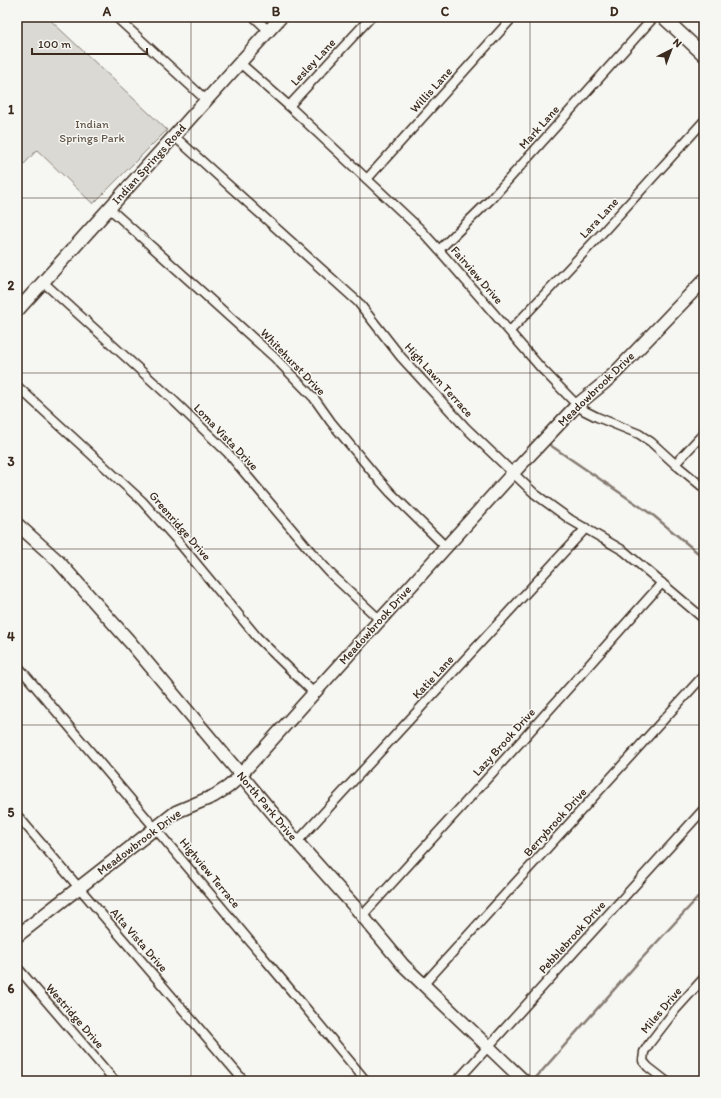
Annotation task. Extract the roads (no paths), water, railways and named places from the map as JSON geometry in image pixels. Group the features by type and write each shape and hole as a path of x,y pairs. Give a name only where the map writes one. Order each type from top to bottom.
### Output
{"street":[{"path":"116,17 206,100"},
{"path":"254,17 269,31"},
{"name":"Indian Springs Road","path":"17,311 281,17"},
{"name":"Lesley Lane","path":"289,106 371,17"},
{"name":"Willis Lane","path":"367,179 513,17"},
{"name":"Mark Lane","path":"440,250 491,199 654,17"},
{"path":"662,17 704,55"},
{"name":"Fairview Drive","path":"240,63 289,106 420,229 440,250 541,368 577,405 597,417 639,434 704,488"},
{"name":"Lara Lane","path":"510,331 704,121"},
{"name":"High Lawn Terrace","path":"174,136 358,302 401,357 466,428 535,494 571,520 624,551 704,619"},
{"name":"Whitehurst Drive","path":"110,208 274,357 314,398 331,422 391,493 446,547"},
{"name":"Meadowbrook Drive","path":"17,936 176,812 214,796 235,781 446,547 577,405 616,372 704,280"},
{"name":"Loma Vista Drive","path":"43,282 172,399 227,452 331,574 380,620"},
{"name":"Greenridge Drive","path":"17,386 142,501 176,539 257,637 314,693"},
{"path":"675,464 704,433"},
{"name":"North Park Drive","path":"17,524 58,562 130,642 297,842 403,965 524,1081"},
{"name":"Katie Lane","path":"297,842 586,528"},
{"name":"Lazy Brook Drive","path":"362,916 524,738 662,583"},
{"name":"Highview Terrace","path":"17,665 156,828 366,1081"},
{"name":"Berrybrook Drive","path":"423,985 704,675"},
{"name":"Pebblebrook Drive","path":"457,1081 704,810"},
{"name":"Alta Vista Drive","path":"17,815 244,1081"},
{"name":"Westridge Drive","path":"17,967 115,1081"},
{"name":"Miles Drive","path":"666,1081 648,1067 644,1061 644,1052 676,1009 703,982"}],"waterway":[{"path":"550,445 654,516 704,558"},
{"path":"533,1081 704,891"}],"park label":[{"name":"Indian Springs Park","path":"92,131"}]}
